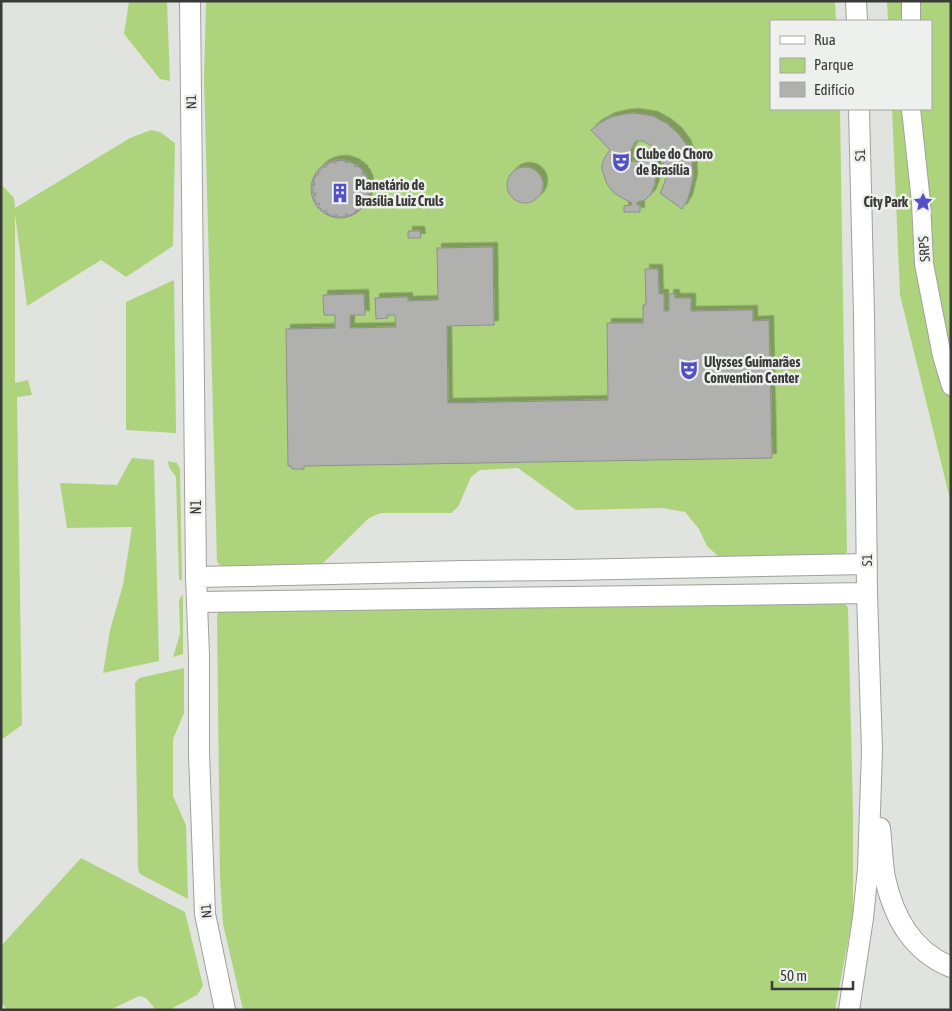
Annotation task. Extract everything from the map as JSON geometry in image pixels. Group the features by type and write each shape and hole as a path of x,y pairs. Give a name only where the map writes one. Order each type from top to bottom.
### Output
{"highway":[{"name":"N1","path":"190,1 199,754 205,914 225,1010"},
{"path":"856,1 857,20"},
{"name":"S1","path":"849,1010 863,918 868,869 872,751 867,593 864,315 859,110"},
{"path":"196,577 867,564"},
{"path":"782,566 783,594"},
{"path":"274,576 275,601"},
{"path":"197,602 867,593"},
{"path":"872,751 885,876 891,902 914,942 924,952 951,967"}],"main road":[{"path":"910,20 911,1"},
{"name":"SRPS","path":"911,110 921,202 924,264 942,356 951,386"}],"green space":[{"path":"129,1 167,1 170,81 160,79 124,34"},
{"path":"206,1 835,1 836,20 770,20 770,110 840,110 847,552 839,558 722,560 707,546 699,529 685,512 662,508 576,510 518,468 480,470 471,477 458,507 451,513 381,513 369,518 321,565 223,568 217,562 204,79","holes":["493,248 494,325 447,326 448,403 608,400 607,323 643,323 643,305 646,304 645,269 658,269 659,294 664,294 664,311 669,311 669,294 675,294 675,298 691,298 691,311 753,310 753,321 769,321 772,457 304,466 304,469 292,469 291,466 288,466 286,329 335,328 335,315 324,315 323,296 350,328 396,327 395,315 387,315 387,318 376,318 376,298 408,297 408,301 438,300"]},
{"name":"City Park","path":"887,1 951,1 951,503 900,295 892,110 932,110 932,20 888,20"},
{"path":"151,130 160,132 175,143 173,246 126,277 101,260 27,306 15,214 15,383 28,380 32,395 17,397 22,725 1,740 1,184 14,198 15,208 130,138"},
{"path":"174,280 176,433 126,430 126,302"},
{"path":"132,458 154,460 159,661 103,673 110,630 123,585 132,527 67,528 60,483 117,485"},
{"path":"168,461 177,463 180,469 182,581 179,579 176,477 169,467"},
{"path":"183,594 183,654 173,657 180,634 179,600"},
{"path":"843,600 848,608 853,811 853,915 835,1010 243,1010 223,924 220,879 217,616 219,611"},
{"path":"184,668 184,713 173,739 173,796 186,825 188,899 140,874 138,869 135,683 139,678"},
{"path":"81,858 185,912 203,986 197,995 169,1010 156,1010 146,998 139,996 110,1010 7,1010 1,1002 1,946"}],"building":[{"name":"Clube do Choro de Brasília","path":"634,113 653,116 666,123 677,132 686,144 692,160 693,178 688,199 682,209 660,193 666,177 664,164 657,151 643,141 636,141 630,151 628,162 636,161 642,164 651,155 661,175 655,176 655,184 651,194 645,200 637,202 637,205 640,205 640,212 624,212 624,206 632,205 631,202 614,193 607,184 602,165 610,150 591,130 611,117"},
{"name":"Planetário de Brasília Luiz Cruls","path":"340,160 351,162 364,173 369,189 367,200 356,213 340,218 329,216 316,205 311,189 313,178 324,165"},
{"name":"Planetário de Brasília Luiz Cruls","path":"345,160 347,163 347,161 356,164 354,166 356,167 357,165 364,171 362,173 363,175 365,173 369,182 366,182 366,184 369,183 369,193 367,192 367,194 369,194 363,204 365,205 358,212 357,210 355,211 357,212 348,216 345,214 346,217 337,217 335,214 335,217 326,213 326,210 324,212 318,206 320,204 317,204 313,196 316,193 313,194 313,184 315,185 315,183 313,183 316,174 319,174 324,166 325,168 326,165 334,161 336,163 336,161"},
{"path":"525,167 532,168 538,172 542,178 542,192 538,198 532,202 525,203 518,202 512,198 508,192 507,185 508,178 512,172 518,168"},
{"path":"408,231 420,231 421,238 408,238"},
{"name":"Ulysses Guimarães Convention Center","path":"493,247 494,325 447,326 448,403 608,400 607,323 643,323 643,305 646,304 645,269 658,269 659,294 664,294 664,311 669,311 669,294 675,294 675,298 691,298 691,311 753,310 753,321 769,320 772,458 304,466 304,469 292,469 291,466 288,466 286,329 335,328 335,315 324,315 323,295 364,294 365,315 350,315 350,328 396,327 395,315 387,315 388,318 376,319 375,298 408,297 408,301 438,300 437,248"}],"place":[{"name":"Clube do Choro de Brasília","path":"621,162"},
{"name":"Planetário de Brasília Luiz Cruls","path":"340,193"},
{"name":"City Park","path":"923,202"},
{"name":"Ulysses Guimarães Convention Center","path":"689,370"}]}
